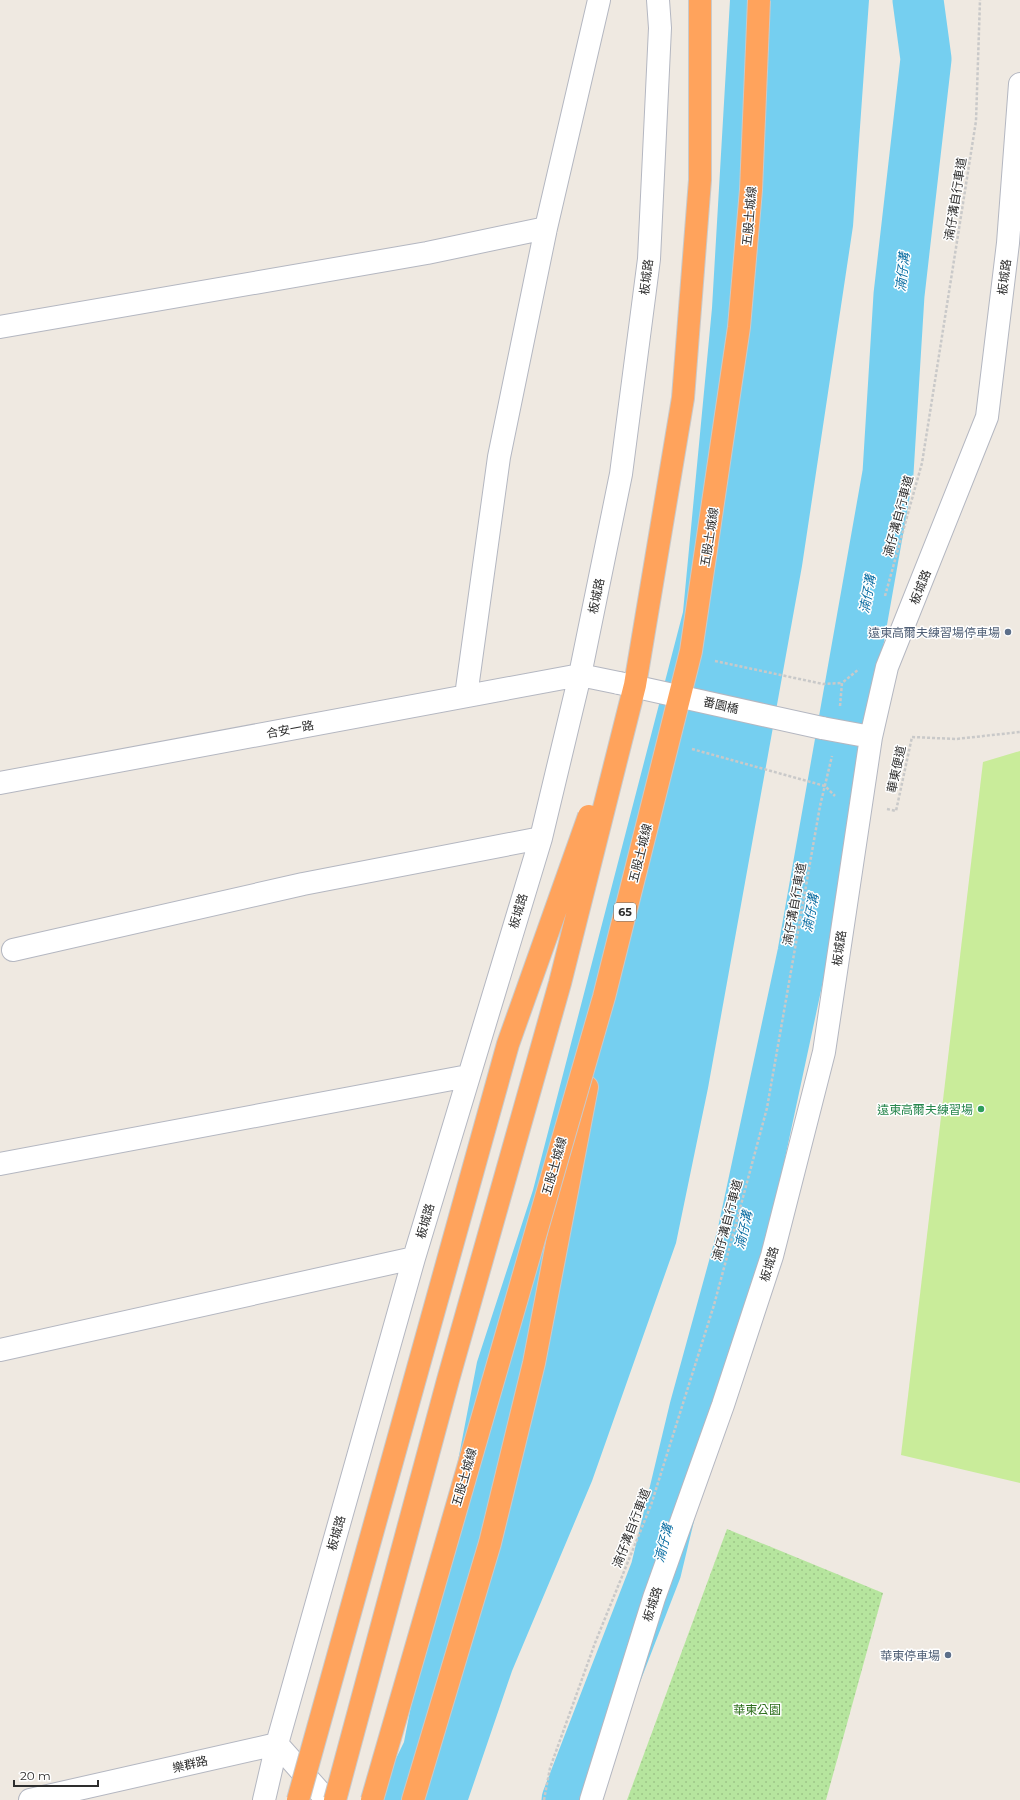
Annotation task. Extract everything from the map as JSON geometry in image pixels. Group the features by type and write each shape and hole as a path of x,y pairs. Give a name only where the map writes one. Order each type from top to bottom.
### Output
{"highway":[{"path":"335,1800 448,1380 560,983 627,684 683,398 700,180 700,0"},
{"name":"五股土城線","path":"372,1800 604,997 691,651 739,327 751,190 759,0"},
{"path":"298,1800 508,1044 627,684"},
{"path":"413,1800 490,1544 534,1363 604,997"}],"street":[{"path":"466,696 499,457 546,228 600,0"},
{"name":"板城路","path":"264,1800 277,1744 414,1258 541,838 580,675 621,474 649,259 660,28 658,0"},
{"name":"板城路","path":"591,1800 654,1598 723,1406 772,1256 824,1052 870,737 887,667 987,417 1008,243 1020,84"},
{"path":"0,327 419,254 546,228"},
{"name":"番園橋","path":"580,675 627,684 830,730 870,737"},
{"name":"合安一路","path":"0,783 580,675"},
{"path":"13,950 303,884 541,838"},
{"path":"0,1164 468,1076"},
{"path":"0,1350 414,1258"},
{"path":"277,1744 327,1800"},
{"name":"樂群路","path":"30,1800 277,1744"}],"path":[{"name":"湳仔溝自行車道","path":"884,601 922,464 925,448 976,121 980,0"},
{"path":"709,659 823,684 842,683 862,667"},
{"name":"湳仔溝自行車道","path":"544,1800 550,1768 595,1643 651,1505 714,1305 767,1108 825,786 830,730 842,683"},
{"name":"華東便道","path":"691,749 798,777 825,786 836,797 896,811 912,737 956,739 1020,732"}],"green space":[{"name":"遠東高爾夫練習場","path":"1020,751 1020,1483 901,1455 983,762"},
{"name":"華東公園","path":"727,1529 883,1593 826,1800 627,1800"}],"water":[{"path":"730,0 869,0 853,226 802,566 708,1088 676,1243 592,1481 512,1671 468,1800 376,1800 404,1742 477,1362 533,1190 683,612 712,308"}],"waterway":[{"name":"湳仔溝","path":"567,1800 656,1570 695,1408 742,1237 803,953 888,473 899,295 926,59 918,0"}],"place":[{"name":"遠東高爾夫練習場停車場","path":"1008,632"},
{"name":"遠東高爾夫練習場","path":"981,1109"},
{"name":"華東停車場","path":"948,1655"}]}
